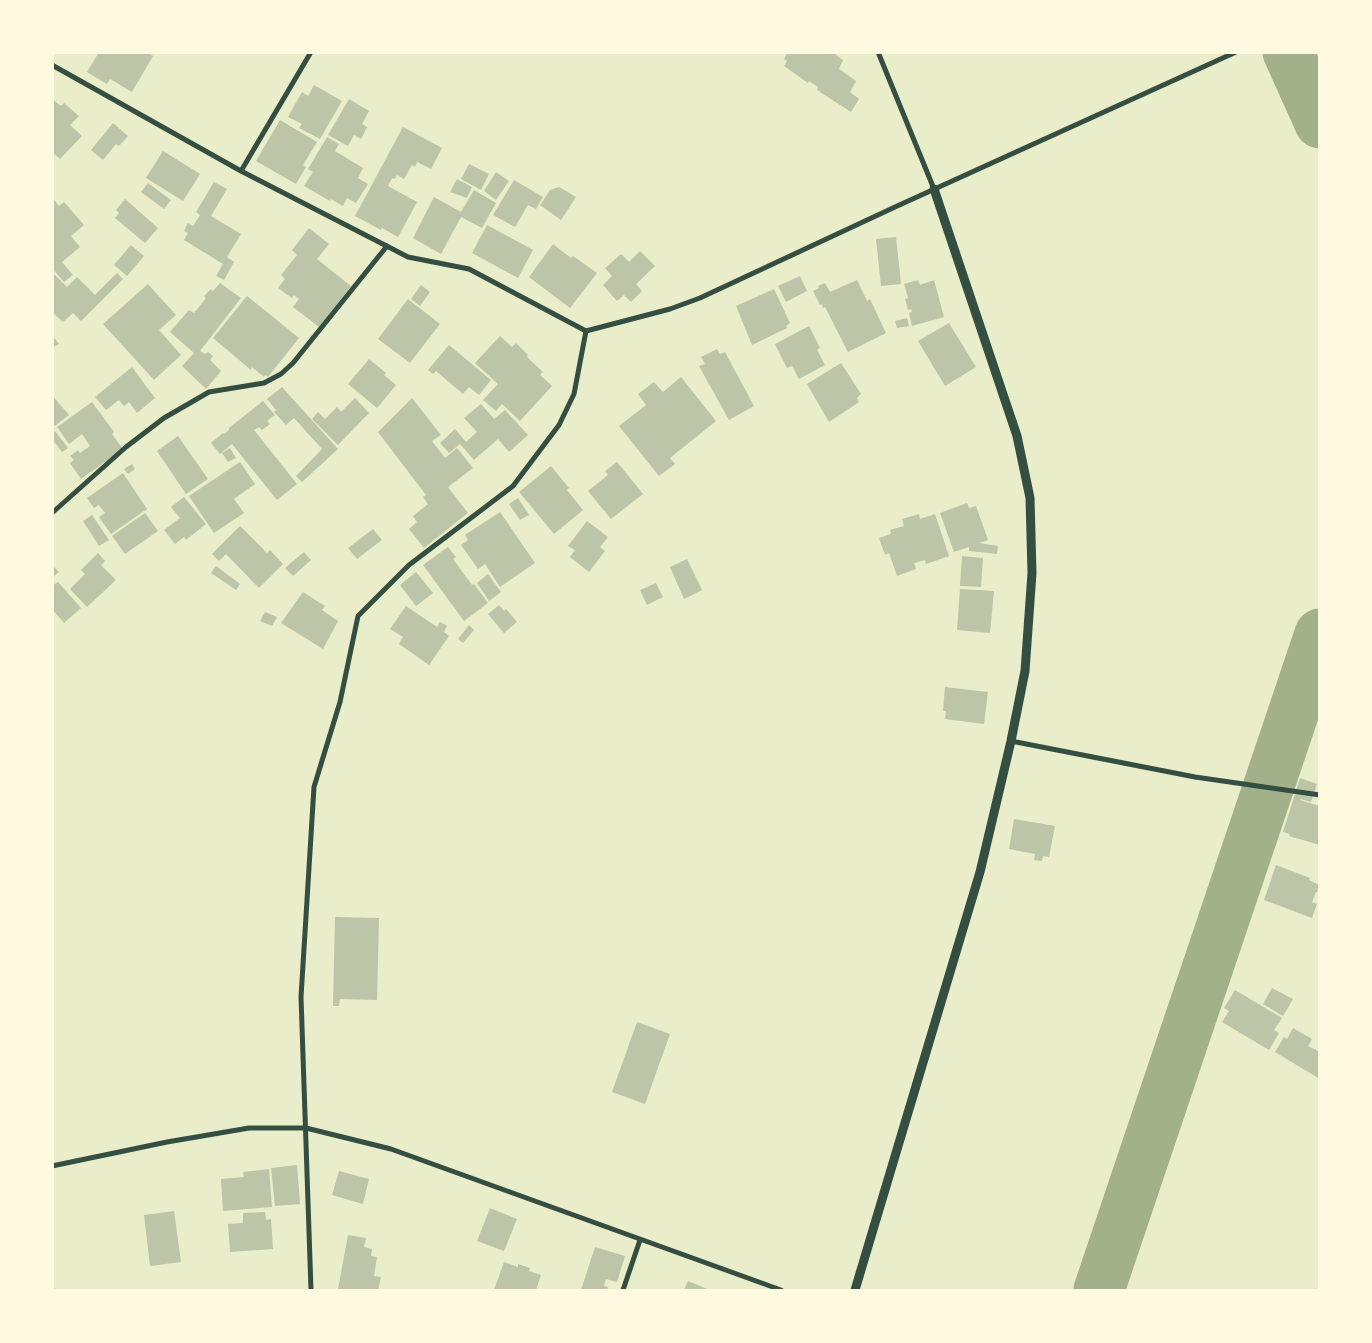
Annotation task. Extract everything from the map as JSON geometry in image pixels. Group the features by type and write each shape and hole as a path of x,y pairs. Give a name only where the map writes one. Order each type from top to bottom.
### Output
{"street":[{"path":"241,171 311,52"},
{"path":"854,1290 980,872 1011,741 1025,671 1032,573 1030,498 1017,436 934,189 878,52"},
{"path":"52,65 241,171 408,257 470,269 586,331 670,309 700,298 1236,52"},
{"path":"52,513 126,447 164,418 210,392 264,382 281,374 294,363 387,246"},
{"path":"311,1290 301,997 314,787 340,702 358,616 409,565 513,486 559,425 574,394 586,331"},
{"path":"1011,741 1195,777 1320,795"},
{"path":"52,1166 167,1142 249,1128 306,1128 391,1149 781,1290"},
{"path":"623,1290 640,1240"}],"building":[{"path":"99,52 147,52 153,56 132,92 110,79 107,84 87,72"},
{"path":"788,52 832,52 843,60 839,69 856,81 850,92 859,99 851,112 817,90 818,87 809,81 808,83 784,66 787,61 784,59"},
{"path":"314,85 342,101 320,139 299,128 302,124 288,117 302,92 308,96"},
{"path":"52,99 61,106 64,103 79,116 70,125 82,136 60,159 52,152"},
{"path":"349,99 369,111 362,124 367,127 361,139 354,135 348,146 328,135"},
{"path":"280,120 317,142 303,165 306,167 296,184 256,161"},
{"path":"113,123 128,136 119,146 116,144 103,160 91,150"},
{"path":"403,127 442,148 431,169 417,162 415,167 412,165 404,179 397,175 395,179 392,178 388,186 417,202 398,237 355,216"},
{"path":"327,137 339,144 335,151 363,168 358,178 368,184 356,203 347,198 343,206 304,186 313,172 308,169"},
{"path":"163,151 200,174 183,201 146,178"},
{"path":"469,164 489,174 481,190 461,179"},
{"path":"496,172 509,181 496,200 484,191"},
{"path":"457,179 472,187 467,198 450,192"},
{"path":"514,180 543,197 536,209 528,205 515,227 493,215"},
{"path":"214,182 227,189 211,216 241,234 227,257 234,262 224,280 216,276 223,264 184,240 188,233 184,231 188,223 193,226 200,215 196,212"},
{"path":"148,183 171,200 164,209 141,192"},
{"path":"559,187 576,197 561,220 540,205 550,190"},
{"path":"474,190 496,203 482,228 461,217 441,254 413,238 434,197 461,212"},
{"path":"52,197 59,206 64,202 84,225 71,236 80,247 62,262 73,275 64,282 52,268"},
{"path":"125,199 158,228 145,243 115,218 119,213 116,210"},
{"path":"487,225 533,250 518,278 472,253"},
{"path":"309,228 329,244 317,259 351,286 319,327 293,307 299,299 294,295 292,298 278,288 285,279 281,275 297,255 292,250"},
{"path":"896,237 901,284 881,286 876,239"},
{"path":"553,244 571,258 573,256 597,273 570,308 529,277"},
{"path":"131,245 144,256 127,276 114,265"},
{"path":"640,251 655,266 636,284 642,291 631,302 624,295 617,301 603,285 612,276 605,268 621,254 629,262"},
{"path":"52,272 67,287 77,277 95,295 117,273 123,279 81,321 73,313 63,322 52,312 52,292 54,290 52,288"},
{"path":"800,276 807,291 786,302 778,286"},
{"path":"857,280 867,301 870,299 886,333 848,352 825,307 823,308 822,304 820,305 813,291 825,283 830,292"},
{"path":"918,280 920,285 934,280 944,317 912,326 909,313 912,312 911,309 908,310 905,299 908,298 904,284"},
{"path":"220,283 241,298 200,351 205,354 208,352 213,356 210,360 221,371 206,389 182,366 194,353 170,332 189,310 194,313 206,298 204,296 211,289 213,291"},
{"path":"148,284 176,315 159,330 181,355 154,380 103,324"},
{"path":"421,285 430,292 420,306 411,299"},
{"path":"774,289 790,323 786,326 787,328 752,345 736,306"},
{"path":"247,296 299,338 268,377 265,375 264,377 252,367 251,370 213,338"},
{"path":"408,299 440,324 410,363 378,339"},
{"path":"907,318 909,326 897,328 895,321"},
{"path":"949,323 976,367 945,386 918,341"},
{"path":"809,326 820,348 817,350 825,365 799,379 792,366 787,368 775,344"},
{"path":"52,335 59,344 52,348"},
{"path":"500,336 512,347 516,343 543,372 540,375 552,386 520,421 502,404 496,411 483,400 498,384 475,363"},
{"path":"449,345 491,380 479,395 469,387 463,394 436,371 433,374 428,370"},
{"path":"717,349 720,354 725,352 754,406 729,420 699,366 705,364 701,357"},
{"path":"369,359 386,373 384,375 396,385 377,408 348,384"},
{"path":"841,363 861,394 857,398 859,402 829,422 807,384"},
{"path":"132,367 155,398 137,413 129,402 124,406 119,400 106,410 95,397"},
{"path":"681,377 716,421 670,458 675,464 659,476 619,426 646,405 638,394 654,382 663,392"},
{"path":"282,387 338,449 302,482 296,476 322,449 294,418 286,425 274,412 276,410 267,399"},
{"path":"52,395 69,415 52,428"},
{"path":"355,398 369,413 338,445 312,419 318,412 325,419 337,407 341,412"},
{"path":"412,398 441,435 432,441 445,458 457,448 473,468 448,487 468,513 424,548 409,529 417,522 413,516 428,504 423,497 426,495 378,432"},
{"path":"263,401 275,415 267,421 270,424 262,430 259,427 254,430 297,484 277,500 232,444 220,454 211,443"},
{"path":"92,402 114,432 112,434 123,449 81,479 70,463 74,460 70,456 78,450 80,453 90,446 82,434 69,444 57,427"},
{"path":"481,404 494,419 505,410 528,435 509,452 498,439 474,460 460,444 449,453 440,443 455,429 466,442 477,432 464,418"},
{"path":"55,431 68,448 62,452 52,439 52,433"},
{"path":"178,436 208,479 186,494 157,451"},
{"path":"230,448 236,458 228,462 222,453"},
{"path":"240,462 255,484 234,499 244,513 214,533 189,496"},
{"path":"617,462 643,494 611,519 588,491 608,475 605,471"},
{"path":"132,464 135,469 128,474 124,469"},
{"path":"551,466 569,488 567,490 583,510 554,534 519,492"},
{"path":"123,473 147,509 111,534 99,517 105,513 99,505 94,508 87,498"},
{"path":"184,497 206,524 186,540 184,537 175,544 164,530 180,518 171,507"},
{"path":"518,498 529,515 520,520 509,504"},
{"path":"967,503 969,508 976,506 988,540 979,543 998,546 997,554 969,551 969,547 954,552 940,513"},
{"path":"500,512 535,563 500,587 485,564 478,569 461,545 468,540 465,535"},
{"path":"145,513 158,531 125,554 112,536"},
{"path":"919,514 920,519 935,514 949,556 926,564 925,560 914,563 916,569 897,576 889,553 885,555 879,538 891,534 890,530 904,526 902,519"},
{"path":"92,515 109,540 99,546 83,521"},
{"path":"587,521 608,537 600,547 605,551 589,572 570,557 575,550 568,546"},
{"path":"240,526 267,553 270,550 283,564 259,588 226,554 219,561 212,554"},
{"path":"373,529 382,540 357,559 348,548"},
{"path":"448,547 456,557 453,559 488,603 464,621 423,565"},
{"path":"304,552 311,560 293,576 285,568"},
{"path":"98,553 105,561 101,565 116,580 87,607 70,589 85,574 81,570"},
{"path":"962,556 983,558 981,587 960,586"},
{"path":"687,559 702,590 684,599 670,567"},
{"path":"52,565 59,572 52,578"},
{"path":"216,566 240,584 236,590 211,573"},
{"path":"416,572 433,593 416,606 400,585"},
{"path":"488,574 501,592 489,601 477,583"},
{"path":"58,582 81,608 64,623 52,609 52,586"},
{"path":"656,583 663,597 647,605 640,590"},
{"path":"960,589 994,591 990,633 957,630"},
{"path":"303,592 325,606 322,610 338,621 323,649 281,623"},
{"path":"499,605 504,611 506,609 517,622 504,633 488,614"},
{"path":"406,606 437,627 440,622 447,626 444,632 449,636 429,665 399,644 403,637 390,629"},
{"path":"265,612 277,617 272,626 260,621"},
{"path":"469,625 474,630 463,643 458,639"},
{"path":"945,687 988,692 984,724 945,719 946,711 943,711"},
{"path":"1300,778 1317,784 1311,802 1300,800 1320,806 1320,845 1289,836 1290,834 1283,832"},
{"path":"1014,819 1055,826 1049,857 1043,856 1042,861 1034,860 1035,854 1009,849"},
{"path":"1276,865 1310,878 1309,880 1319,885 1312,902 1317,904 1312,918 1264,900"},
{"path":"335,917 379,918 377,1000 340,999 339,1006 333,1006"},
{"path":"1272,988 1293,999 1283,1016 1263,1004"},
{"path":"1235,990 1282,1018 1274,1030 1279,1033 1269,1050 1222,1022 1229,1011 1224,1008"},
{"path":"637,1022 670,1034 645,1104 612,1092"},
{"path":"1293,1028 1312,1039 1308,1046 1320,1052 1320,1079 1275,1052 1284,1037 1287,1039"},
{"path":"297,1165 300,1204 275,1206 271,1168"},
{"path":"269,1169 272,1207 223,1211 221,1179 244,1177 243,1172"},
{"path":"339,1171 369,1179 363,1204 332,1195"},
{"path":"490,1208 517,1219 504,1251 477,1241"},
{"path":"174,1211 181,1262 150,1266 144,1215"},
{"path":"265,1212 266,1220 271,1219 273,1249 230,1252 228,1224 243,1223 243,1213"},
{"path":"348,1235 366,1238 364,1247 372,1249 371,1256 377,1257 374,1276 381,1277 378,1290 338,1289"},
{"path":"595,1247 625,1256 617,1282 606,1279 604,1286 608,1287 607,1290 581,1290"},
{"path":"504,1262 518,1267 518,1264 530,1268 529,1271 541,1275 536,1290 494,1290"},
{"path":"688,1281 707,1289 684,1290"}],"waterway":[{"path":"1288,52 1320,123"},
{"path":"1099,1290 1320,634"}]}
